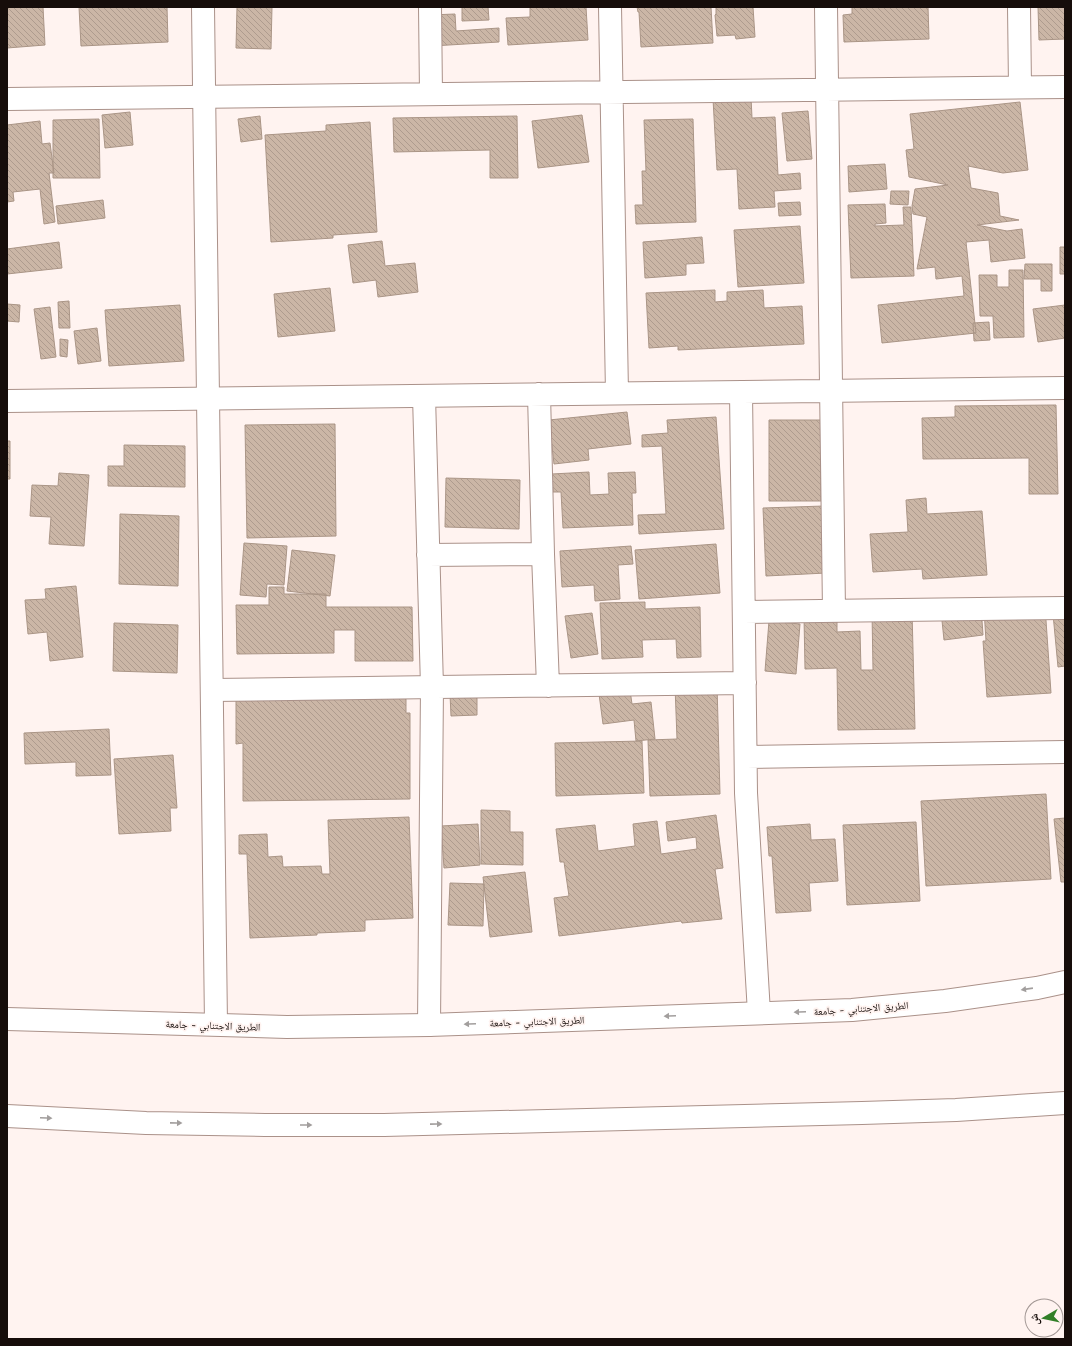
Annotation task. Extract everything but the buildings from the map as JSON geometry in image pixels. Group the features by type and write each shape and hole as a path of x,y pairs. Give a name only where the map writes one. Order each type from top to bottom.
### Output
{"street":[{"path":"203,7 216,1024"},
{"path":"430,7 431,94"},
{"path":"610,7 617,393"},
{"path":"826,7 834,611"},
{"path":"1020,7 1020,87"},
{"path":"7,99 1065,87"},
{"path":"7,401 1065,388"},
{"path":"741,392 746,794 759,1013"},
{"path":"540,394 543,554 548,686"},
{"path":"424,396 432,687 429,1025"},
{"path":"428,555 543,554"},
{"path":"744,612 1065,608"},
{"path":"212,690 744,683"},
{"path":"746,757 1065,752"},
{"name":"الطريق الاجتنابي - جامعة","path":"7,1020 295,1027 429,1025 852,1010 945,1001 1037,988 1065,982"},
{"path":"7,1116 146,1123 384,1125 956,1110 1065,1103"}]}
